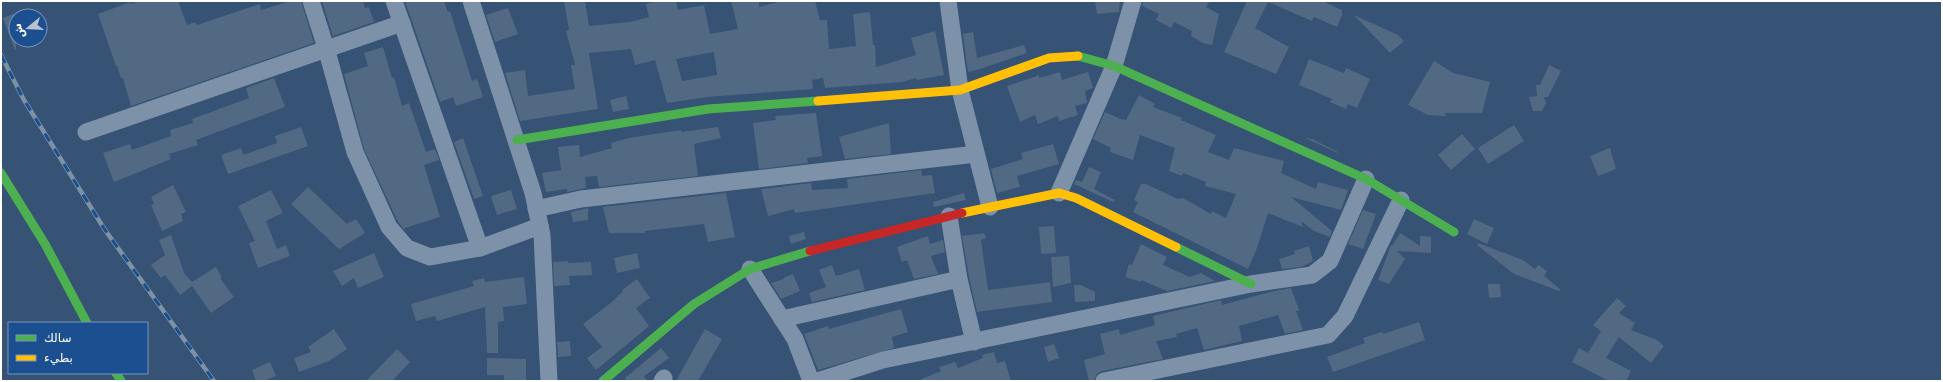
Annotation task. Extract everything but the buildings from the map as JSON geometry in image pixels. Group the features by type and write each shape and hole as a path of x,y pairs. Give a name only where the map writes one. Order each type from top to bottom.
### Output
{"street":[{"path":"311,1 326,48 355,152 390,227 407,248 430,257 480,248 540,226"},
{"path":"394,1 480,248"},
{"path":"471,1 517,140 540,226 542,236 549,381"},
{"path":"948,1 960,90 990,207"},
{"path":"1060,193 1114,66 1133,1"},
{"path":"86,132 402,23"},
{"path":"517,140 708,109 960,90 1049,58 1080,56 1114,66 1366,179 1454,232"},
{"path":"536,209 581,198 976,154"},
{"path":"1,173 45,244 86,322"},
{"path":"817,381 883,360 1251,284 1312,274 1330,261 1366,179"},
{"path":"604,381 694,304 750,269 827,246 949,216 1060,193 1076,198 1251,284"},
{"path":"1104,381 1328,335 1345,316 1401,200"},
{"path":"949,216 959,279 974,342"},
{"path":"750,269 794,339 811,381"},
{"path":"782,319 959,279"}],"railway":[{"path":"1,55 24,100 105,230 214,381"}],"traffic: fast":[{"path":"1078,56 1114,66 1366,179 1454,232"},
{"path":"517,140 708,109 818,101"},
{"path":"1,173 45,244 86,322"},
{"path":"1176,247 1251,284"},
{"path":"603,381 694,304 750,269 810,251"},
{"path":"117,374 121,381"}],"traffic: slow":[{"path":"818,101 960,90 1049,58 1078,56"},
{"path":"962,213 1059,193 1076,198 1176,247"}],"traffic: jam":[{"path":"810,251 962,213"}]}
